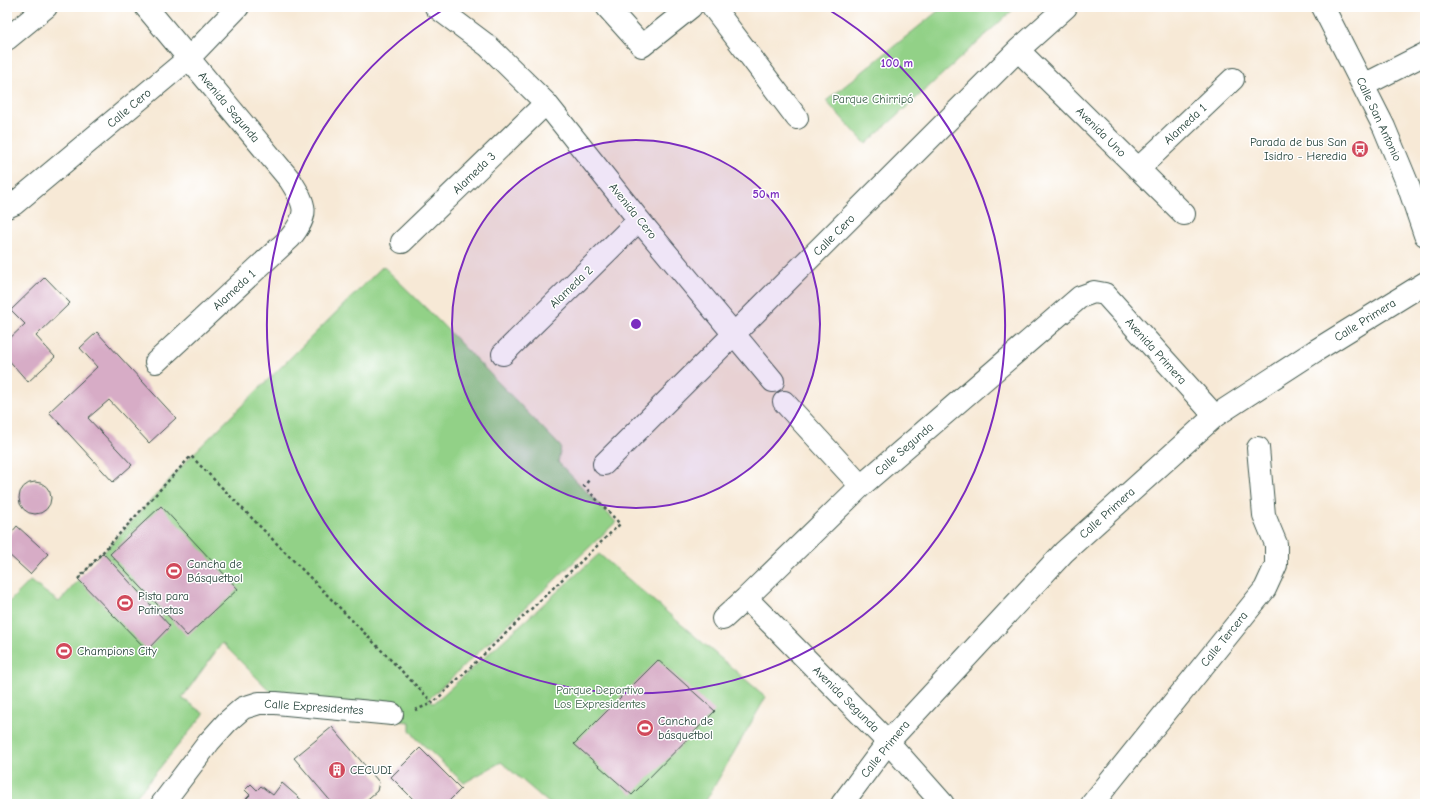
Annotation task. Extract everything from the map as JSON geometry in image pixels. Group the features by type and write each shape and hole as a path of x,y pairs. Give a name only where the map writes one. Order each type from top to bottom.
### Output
{"street":[{"path":"7,39 46,7"},
{"name":"Avenida Segunda","path":"146,7 290,180 303,202 304,211"},
{"name":"Calle Cero","path":"10,205 189,58 238,7"},
{"name":"Avenida Cero","path":"436,7 488,46 546,103 639,220 773,380"},
{"path":"607,7 642,46 691,7"},
{"path":"713,7 797,118"},
{"name":"Calle Cero","path":"604,464 1018,50 1066,7"},
{"name":"Calle San Antonio","path":"1323,7 1364,85 1384,128 1408,185 1425,235"},
{"name":"Avenida Uno","path":"1018,50 1184,214"},
{"path":"1364,85 1425,54"},
{"name":"Alameda 1","path":"1138,169 1233,79"},
{"name":"Alameda 3","path":"402,242 546,103"},
{"name":"Alameda 1","path":"156,362 290,238 301,222 304,211"},
{"name":"Alameda 2","path":"503,354 639,220"},
{"name":"Calle Primera","path":"842,804 888,742 1064,552 1216,416 1315,351 1425,283"},
{"name":"Avenida Primera","path":"1094,292 1105,294 1216,416"},
{"name":"Calle Segunda","path":"723,619 861,486 1080,297 1094,292"},
{"path":"784,402 861,486"},
{"name":"Calle Tercera","path":"1092,804 1265,589 1276,565 1276,544 1264,515 1258,448"},
{"name":"Avenida Segunda","path":"746,598 888,742 943,804"},
{"name":"Calle Expresidentes","path":"162,804 209,742 227,722 243,708 259,703 276,703 392,714"}],"path":[{"path":"78,579 191,456 433,703 620,524 584,486 604,464"}],"green space":[{"name":"Parque Chirripó","path":"943,7 1016,7 866,144 826,101"},
{"name":"Parque Deportivo Los Expresidentes","path":"383,266 432,314 561,447 558,462 616,522 429,699 434,703 599,554 766,697 704,804 550,804 501,762 464,783 416,738 410,730 410,722 303,711 284,705 222,643 182,698 204,714 130,804 7,804 7,604 30,581 59,602 191,456"}],"building":[{"path":"45,277 70,303 36,336 55,357 28,382 7,358 7,341 25,324 11,310"},
{"path":"97,332 176,418 149,443 109,400 88,418 132,465 113,482 49,412 97,367 80,348"},
{"path":"32,482 38,482 48,489 51,498 50,504 44,511 38,514 32,514 22,507 19,501 19,495 26,485"},
{"name":"Cancha de Básquetbol","path":"161,506 238,589 187,636 110,554"},
{"path":"17,526 48,554 30,574 7,553 7,538"},
{"name":"Pista para Patinetas","path":"103,553 170,626 147,650 78,579"},
{"name":"Cancha de básquetbol","path":"658,660 715,711 632,795 574,744"},
{"name":"CECUDI","path":"332,727 379,782 377,791 362,804 333,804 294,758"},
{"path":"420,748 461,789 446,804 418,804 391,777"},
{"path":"282,783 306,804 245,804 243,802 250,795 245,790 251,784 257,790 261,786 273,795"}],"place":[{"name":"Parada de bus San Isidro - Heredia","path":"1360,149"},
{"name":"Cancha de Básquetbol","path":"174,571"},
{"name":"Pista para Patinetas","path":"125,603"},
{"name":"Champions City","path":"64,651"},
{"name":"Cancha de básquetbol","path":"645,728"},
{"name":"CECUDI","path":"337,770"}]}
